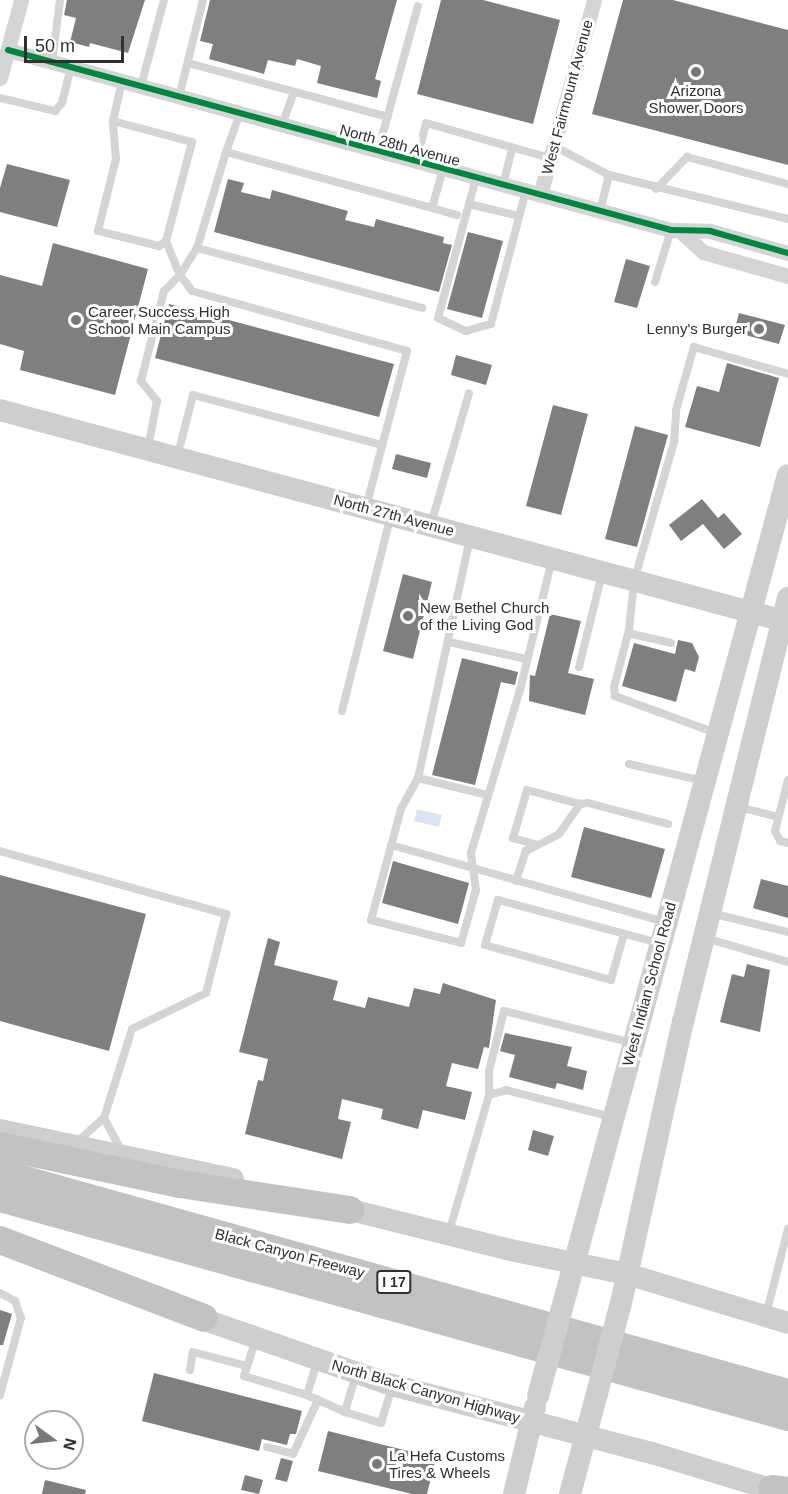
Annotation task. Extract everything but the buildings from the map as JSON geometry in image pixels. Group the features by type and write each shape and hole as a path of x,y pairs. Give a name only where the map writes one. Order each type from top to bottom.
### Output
{"highway":[{"path":"0,1146 180,1184 350,1210"},
{"name":"Black Canyon Freeway","path":"0,1173 788,1393"},
{"path":"0,1198 788,1417"},
{"name":"I 17","path":"0,1213 788,1431"},
{"path":"0,1240 204,1318"}],"main road":[{"name":"North 27th Avenue","path":"0,410 785,621"},
{"name":"West Indian School Road","path":"514,1494 567,1288 788,475"},
{"path":"570,1494 621,1304 703,938 735,806 785,621 788,598"},
{"path":"0,1130 279,1189 350,1210 448,1234 627,1274 788,1323"},
{"name":"North Black Canyon Highway","path":"0,1254 133,1299 204,1318 392,1385 532,1420 782,1491"}],"street":[{"path":"1,71 6,43 21,0"},
{"name":"West Fairmount Avenue","path":"533,193 552,152 594,0"},
{"name":"North 28th Avenue","path":"6,43 52,62 476,178 676,231 710,231 788,253"},
{"name":"North 28th Avenue","path":"676,231 703,252 788,276"}],"lane":[{"path":"52,62 60,0"},
{"path":"141,86 164,0"},
{"path":"179,97 203,0"},
{"path":"378,151 418,6"},
{"path":"188,63 293,94 388,117"},
{"path":"0,98 55,111 62,103 71,67"},
{"path":"122,81 113,121 116,159 98,231 159,246 166,241"},
{"path":"282,125 293,94"},
{"path":"148,450 158,401 141,381 164,291 180,275 197,248 240,113"},
{"path":"113,121 192,142 166,241 180,275 192,291 407,351 366,507"},
{"path":"416,161 426,123 512,148 552,152 609,175 656,189 788,219"},
{"path":"503,185 512,148"},
{"path":"226,152 457,214"},
{"path":"656,189 687,157 788,184"},
{"path":"432,208 443,169"},
{"path":"600,211 609,175"},
{"path":"476,178 438,318 466,331 485,329 491,324 519,216 533,193"},
{"path":"469,204 519,216"},
{"path":"655,282 676,231"},
{"path":"197,248 422,308"},
{"path":"718,733 617,699 614,687 628,633 634,581 674,442 676,410 694,347 788,374"},
{"path":"431,525 468,393"},
{"path":"177,457 193,395 382,445"},
{"path":"342,711 392,514"},
{"path":"471,536 418,778 401,808 371,920 461,943 476,890 471,853 552,558"},
{"path":"579,667 603,573"},
{"path":"628,633 671,643"},
{"path":"449,642 526,659"},
{"path":"629,764 705,781"},
{"path":"418,778 488,795"},
{"path":"788,780 776,835 788,843"},
{"path":"535,844 513,838 526,790 668,824"},
{"path":"516,881 526,851 535,844 549,841 559,834 580,804"},
{"path":"735,806 782,813"},
{"path":"391,845 516,881 663,933"},
{"path":"0,851 226,914 206,993 132,1029 104,1118 73,1145"},
{"path":"624,934 611,980 485,945 498,900 624,934 663,933"},
{"path":"709,913 788,932"},
{"path":"703,938 788,962"},
{"path":"448,1234 489,1095 489,1071 504,1011 633,1043"},
{"path":"489,1095 506,1090 613,1117"},
{"path":"104,1118 124,1156"},
{"path":"766,1316 788,1229"},
{"path":"0,1293 15,1301 21,1318 0,1395"},
{"path":"257,1338 244,1376 307,1395 345,1412 381,1423 392,1385"},
{"path":"190,1370 193,1352 248,1366"},
{"path":"307,1395 317,1360"},
{"path":"345,1412 357,1373"},
{"path":"267,1447 293,1454 318,1400"}],"shaded area":[{"path":"417,809 442,815 439,827 414,821"}],"cycle path":[{"path":"8,50 671,230 710,231 788,253"}],"place":[{"name":"Arizona Shower Doors","path":"696,72"},
{"name":"Career Success High School Main Campus","path":"76,320"},
{"name":"Lenny's Burger","path":"759,329"},
{"name":"New Bethel Church of the Living God","path":"408,616"},
{"name":"La Hefa Customs Tires & Wheels","path":"377,1464"}]}
